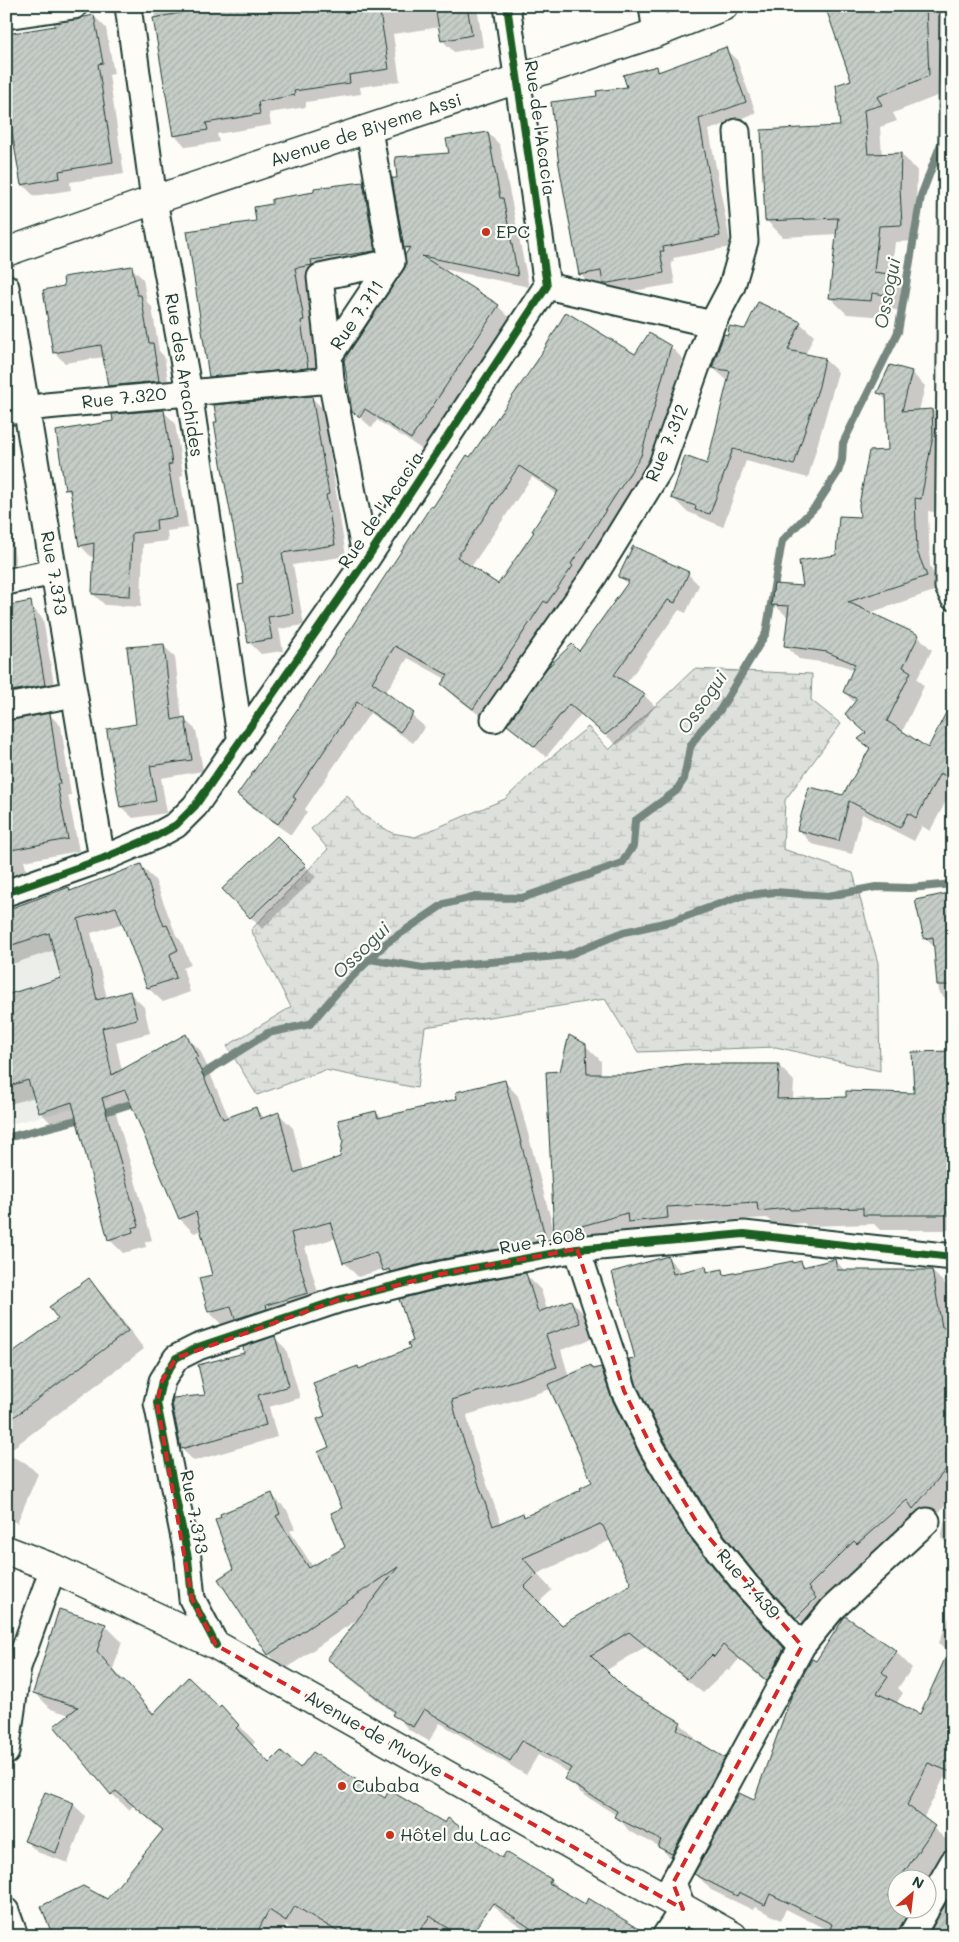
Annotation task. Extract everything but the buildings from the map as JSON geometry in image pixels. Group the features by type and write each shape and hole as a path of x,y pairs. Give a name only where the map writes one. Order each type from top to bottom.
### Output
{"main road":[{"name":"Avenue de Biyeme Assi","path":"6,252 154,200 656,33 724,6"},
{"name":"Avenue de Mvolye","path":"6,1550 52,1568 216,1645 733,1936"}],"street":[{"path":"6,16 74,6"},
{"name":"Rue des Arachides","path":"128,6 154,200 189,392 241,743"},
{"name":"Rue de l'Acacia","path":"6,893 102,859 176,825 195,806 241,743 366,560 547,286 507,6"},
{"path":"652,6 656,33"},
{"path":"951,589 953,6"},
{"name":"Rue 7.711","path":"366,560 331,380 329,356 392,262 369,130"},
{"name":"Rue 7.312","path":"494,719 594,576 660,467 712,324 732,286 745,241 737,132"},
{"path":"329,356 320,277 392,262"},
{"name":"Rue 7.373","path":"6,286 16,410 54,572 102,859"},
{"path":"547,286 712,324"},
{"name":"Rue 7.320","path":"16,410 189,392 331,380"},
{"path":"6,582 54,572"},
{"path":"6,707 74,694"},
{"name":"Rue 7.608","path":"162,1381 176,1358 198,1347 338,1300 441,1274 577,1249 744,1234 953,1257"},
{"name":"Rue 7.439","path":"577,1249 624,1391 652,1448 699,1526 747,1586 802,1646"},
{"name":"Rue 7.373","path":"162,1381 158,1402 188,1558 192,1599 216,1645"},
{"path":"664,1936 683,1909 672,1883 802,1646 832,1609 927,1521"},
{"path":"6,1752 18,1667 52,1568"},
{"path":"936,1892 953,1862"},
{"path":"6,1911 15,1936"},
{"path":"911,1936 920,1920"}],"highlighted area":[{"path":"577,1249 624,1391 652,1448 699,1526 802,1646 673,1883 683,1909 216,1645 192,1599 157,1403 162,1381 176,1358 338,1300 441,1274"}],"shaded area":[{"path":"69,887 91,972 116,1094 109,1095 110,1100 6,1125 6,907 26,903"}],"green space":[{"path":"694,669 812,674 811,700 841,724 785,800 783,849 853,873 878,963 880,1071 776,1047 638,1052 605,999 425,1027 417,1088 325,1070 257,1095 227,1046 291,1007 251,930 328,849 311,829 347,795 361,814 392,833 415,837 505,799 532,773 588,727 609,750"}],"waterway":[{"name":"Ossogui","path":"195,1079 268,1033 310,1024 339,990 385,944 444,904 473,897 522,898 622,863 633,846 635,821 676,791 684,779 690,747 701,730 720,710 766,633 782,541 816,506 838,472 842,460 843,443 898,332 921,196 942,141"},
{"path":"370,959 423,968 568,955 624,932 673,921 741,896 775,892 828,896 876,887 910,888 953,884"},
{"name":"Ossogui","path":"98,1114 140,1101"},
{"name":"Ossogui","path":"6,1138 85,1118"}],"cycle path":[{"path":"6,893 102,859 156,836 176,825 195,806 366,560 547,286 507,6"},
{"path":"216,1645 192,1599 188,1558 157,1403 162,1381 176,1358 198,1347 338,1300 441,1274 577,1249 744,1234 953,1257"}],"place":[{"name":"EPC","path":"486,232"},
{"name":"Cubaba","path":"342,1786"},
{"name":"Hôtel du Lac","path":"390,1835"}]}
